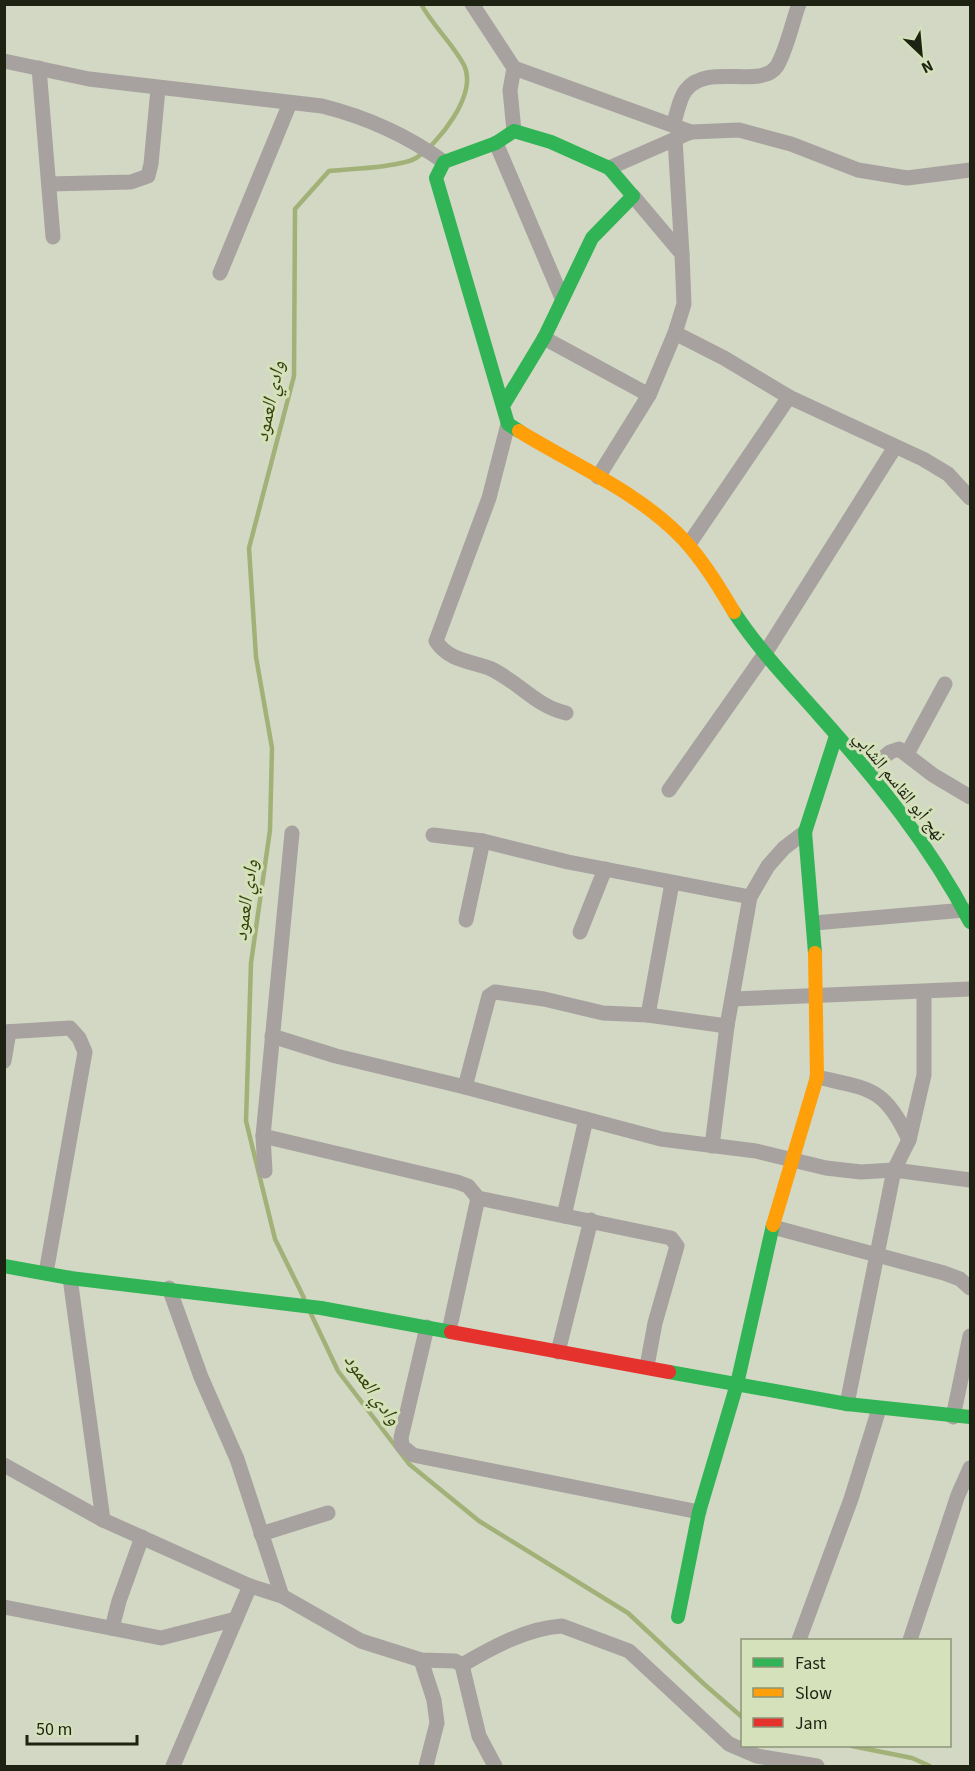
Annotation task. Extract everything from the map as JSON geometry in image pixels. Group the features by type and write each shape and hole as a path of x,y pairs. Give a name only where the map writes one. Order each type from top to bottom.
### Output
{"street":[{"path":"472,4 514,68 674,132 739,130 790,144 858,170 907,178 970,170"},
{"path":"598,477 649,395 675,333 684,304 674,132 686,90 698,81 713,76 764,76 776,67 799,4"},
{"path":"4,61 89,79 341,111 412,141 444,162"},
{"path":"39,68 53,237"},
{"path":"514,68 510,90 514,131"},
{"path":"49,184 131,182 148,176 152,164 158,89"},
{"path":"220,273 290,103"},
{"path":"514,131 496,143 444,162 437,172 437,189 504,404 508,424 489,498 436,641 451,656 490,669 551,709 566,713"},
{"path":"514,131 551,142 609,168 682,254"},
{"path":"609,168 674,132"},
{"path":"496,143 562,298"},
{"path":"504,404 544,338 592,238 633,196"},
{"path":"675,333 724,358 789,397 948,474 970,498"},
{"path":"544,338 649,395"},
{"path":"689,544 789,397"},
{"name":"نهج أبو القاسم الشابي","path":"508,424 598,477 650,511 689,544 740,624 764,655 868,771 929,852 968,916"},
{"path":"669,790 764,655 896,447"},
{"path":"907,754 945,684"},
{"path":"678,1617 699,1512 736,1384 773,1227 817,1077 814,923 805,832 836,736"},
{"path":"868,771 896,749 970,797"},
{"path":"712,1146 727,1026 750,897 768,866 784,848 805,832"},
{"path":"265,1172 263,1137 292,833"},
{"path":"433,835 483,841 672,883 750,897"},
{"path":"466,920 483,841"},
{"path":"580,932 605,868"},
{"path":"648,1015 672,883"},
{"path":"814,923 968,916"},
{"path":"733,999 970,989"},
{"path":"465,1087 489,996 495,992 544,999 603,1013 648,1015 727,1026"},
{"path":"847,1404 894,1170 909,1140 924,1075 924,992"},
{"path":"4,1062 7,1032 69,1028 79,1038 85,1052 46,1273"},
{"path":"272,1036 336,1056 465,1087 661,1139 795,1158 826,1168 861,1172 894,1170 970,1180"},
{"path":"817,1077 866,1088 882,1096 898,1114 909,1140"},
{"path":"564,1216 586,1119"},
{"path":"263,1137 457,1182 468,1186 478,1198 591,1220 670,1239 676,1246 655,1323 647,1366"},
{"path":"449,1331 478,1198"},
{"path":"558,1352 591,1220"},
{"path":"773,1227 944,1274 960,1279 970,1288"},
{"path":"4,1266 70,1278 169,1288 321,1308 847,1404 970,1417"},
{"path":"70,1278 103,1520"},
{"path":"169,1288 201,1377 237,1459 282,1596"},
{"path":"427,1327 401,1438 402,1446 413,1455 699,1512"},
{"path":"953,1417 970,1336"},
{"path":"800,1639 851,1499 879,1409"},
{"path":"4,1465 103,1520 250,1586 282,1596 361,1641 421,1660 455,1661 462,1665 479,1736 495,1767"},
{"path":"911,1639 958,1495 970,1468"},
{"path":"261,1534 328,1514"},
{"path":"112,1628 119,1601 142,1538"},
{"path":"173,1767 250,1586"},
{"path":"4,1607 161,1638 236,1619"},
{"path":"462,1665 493,1647 550,1627 562,1626 629,1651 729,1744 763,1756 817,1767"},
{"path":"421,1660 434,1700 437,1723 426,1767"}],"waterway":[{"name":"وادي العمود","path":"304,1298 275,1239 246,1121 251,963 270,830 272,748 256,657 249,548 294,376 295,209 329,171 387,166 416,158 445,130 454,117 466,90 467,77 464,65 421,4"},
{"name":"وادي العمود","path":"311,1314 338,1371 409,1464 479,1521 628,1613 741,1716"},
{"name":"وادي العمود","path":"857,1747 912,1758 930,1766"}],"traffic: fast":[{"path":"504,404 544,338 592,238 633,196 609,168 551,142 514,131 496,143 444,162 436,178 508,424 519,431"},
{"path":"734,612 764,652 901,814 938,866 970,922"},
{"path":"815,953 805,832 836,736"},
{"path":"678,1617 699,1512 737,1384 773,1225"},
{"path":"4,1266 70,1278 321,1308 451,1332"},
{"path":"669,1372 847,1404 970,1417"}],"traffic: slow":[{"path":"519,431 627,493 666,523 698,557 734,612"},
{"path":"773,1225 817,1077 815,953"}],"traffic: jam":[{"path":"451,1332 669,1372"}]}
